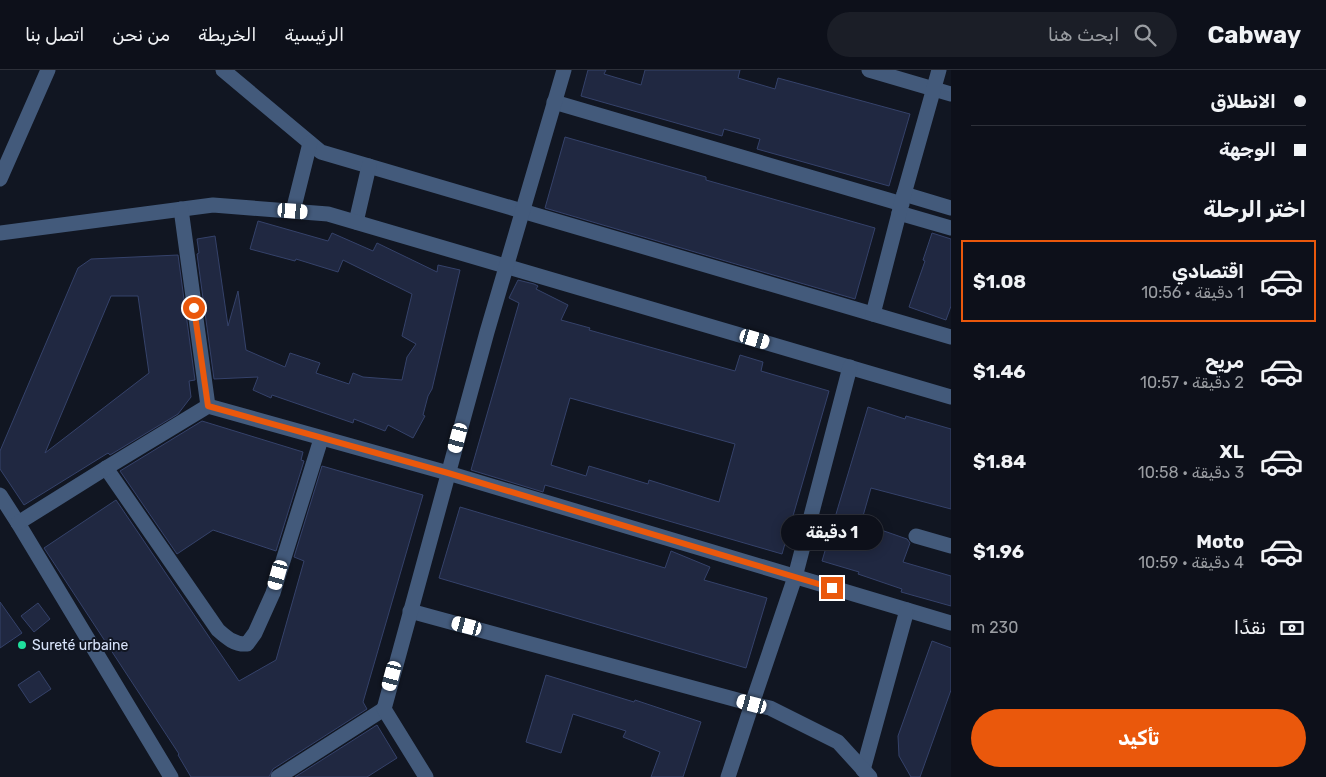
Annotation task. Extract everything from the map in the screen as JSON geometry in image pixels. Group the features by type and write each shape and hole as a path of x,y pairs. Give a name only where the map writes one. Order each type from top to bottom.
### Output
{"street":[{"path":"0,179 48,70"},
{"path":"223,70 321,152 951,337"},
{"path":"278,777 384,709 506,266 564,70"},
{"path":"869,70 951,94"},
{"path":"873,314 939,70"},
{"path":"554,102 902,204 951,228"},
{"path":"293,211 310,143"},
{"path":"356,222 369,166"},
{"path":"902,204 951,208"},
{"path":"0,233 213,205 328,214 951,397"},
{"path":"181,209 208,406"},
{"path":"728,777 795,577 850,367"},
{"path":"18,523 208,406 448,473 951,623"},
{"path":"106,468 218,630 228,639 239,645 247,644 255,633 273,593 321,438"},
{"path":"0,496 172,777"},
{"path":"916,536 951,546"},
{"path":"866,773 907,610"},
{"path":"410,611 770,708 838,742 866,773"},
{"path":"384,709 425,776"}],"building":[{"path":"588,70 606,70 604,74 641,85 645,70 740,70 738,78 775,89 778,78 910,114 889,186 757,149 760,139 724,129 722,136 581,96"},
{"path":"565,137 706,177 706,180 875,228 855,299 545,208"},
{"path":"258,221 328,241 332,233 373,251 377,243 437,272 438,265 460,270 432,389 423,415 425,416 413,438 388,425 385,431 354,419 353,423 272,395 271,398 253,390 258,377 214,379 197,254 199,253 197,239 215,236 228,326 238,291 246,350 285,367 290,353 320,363 316,373 349,384 353,373 363,377 402,380 407,357 416,344 402,336 412,294 343,260 338,272 296,259 295,261 250,249"},
{"path":"932,233 951,239 951,306 946,320 909,307 925,261 923,260"},
{"path":"178,255 195,380 189,381 191,397 178,414 110,455 108,453 24,505 0,469 0,451 78,268 91,259","holes":["111,296 138,296 149,373 45,453"]},
{"path":"518,280 534,284 538,286 536,289 568,305 561,320 590,328 589,330 735,371 740,355 763,362 761,371 829,391 782,554 545,485 543,492 471,470 519,303 509,298","holes":["570,398 735,444 719,502 649,480 648,484 589,466 586,476 551,465"]},
{"path":"868,407 905,419 906,416 951,429 951,509 871,488 861,523 907,539 910,543 903,562 951,576 951,606 901,592 902,589 858,574 859,572 822,561"},
{"path":"202,421 303,452 301,460 304,461 276,551 213,530 177,554 120,471"},
{"path":"322,466 423,495 363,702 367,709 273,769 269,777 191,777 179,754 44,548 116,500 239,681 276,660 304,561 294,557"},
{"path":"460,507 665,568 671,551 710,567 704,580 767,598 746,668 439,578"},
{"path":"0,602 22,633 0,648"},
{"path":"38,603 50,619 34,632 21,616"},
{"path":"932,641 951,648 951,690 920,777 911,777 899,756 898,736"},
{"path":"39,671 51,689 30,703 18,685"},
{"path":"546,675 634,702 635,700 701,722 683,777 651,777 660,752 623,737 626,731 573,714 561,753 526,742"},
{"path":"377,725 397,758 367,777 295,777"}],"place":[{"name":"Sureté urbaine","path":"22,645"}],"route":[{"path":"194,308 208,406 448,473 832,588"}]}
